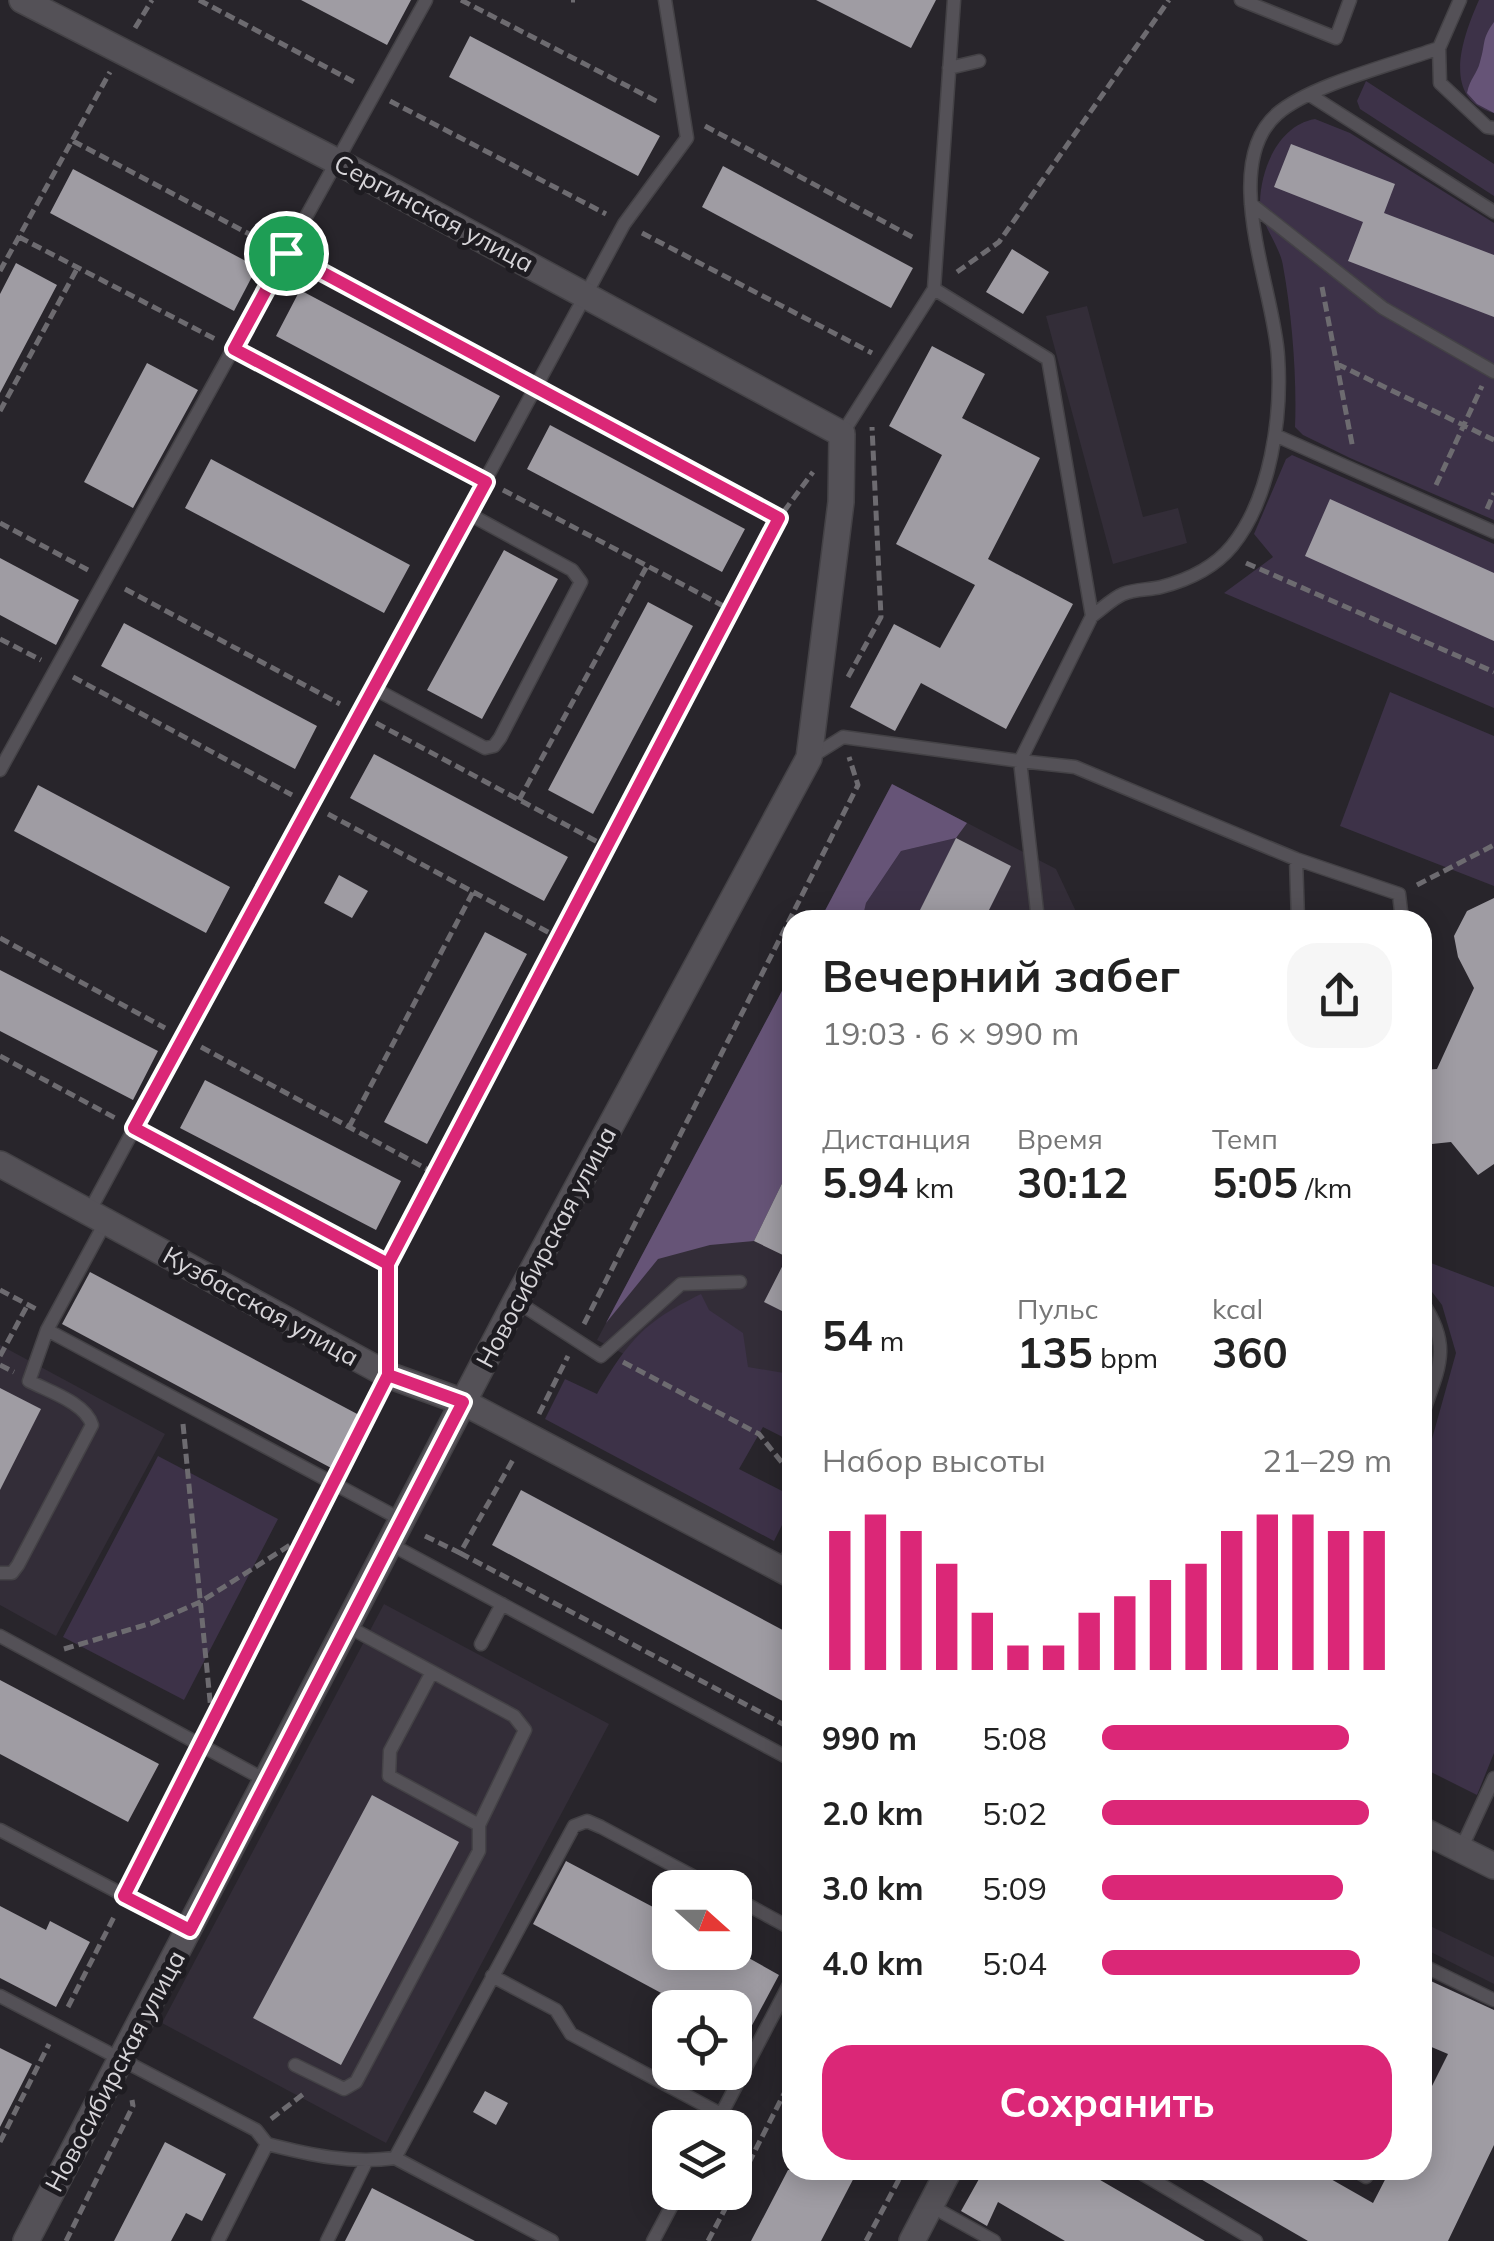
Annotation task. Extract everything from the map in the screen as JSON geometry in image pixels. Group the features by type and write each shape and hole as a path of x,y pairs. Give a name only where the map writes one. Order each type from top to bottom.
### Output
{"street":[{"name":"Сергинская улица","path":"22,0 338,162 842,434"},
{"name":"Новосибирская улица","path":"26,2241 516,1300 809,758 841,502 842,434"},
{"name":"Кузбасская улица","path":"0,1164 388,1375 463,1402 782,1561"},
{"path":"1432,1835 1494,1866"},
{"path":"912,2241 944,2180"}],"lane":[{"path":"0,770 426,0"},
{"path":"0,1573 12,1573 18,1565 92,1425 82,1409 30,1381 134,1128 624,224 687,138 665,0"},
{"path":"842,434 934,288 954,0"},
{"path":"1242,0 1336,38 1350,0"},
{"path":"1460,0 1439,48 1440,83 1487,127 1494,128"},
{"path":"1036,910 1020,762 1092,616 1123,594 1162,587 1204,572 1233,545 1253,506 1277,436 1278,355 1250,204 1252,166 1264,131 1277,114 1310,95 1439,48"},
{"path":"949,68 979,61"},
{"path":"1310,95 1494,212"},
{"path":"1250,204 1383,308 1492,370"},
{"path":"934,288 1048,359 1092,616"},
{"path":"1277,436 1494,532"},
{"path":"374,688 485,748 494,746 508,722 580,582 572,570 468,514"},
{"path":"809,758 842,737 1075,767 1296,859 1399,894 1401,910"},
{"path":"1296,859 1298,910"},
{"path":"516,1300 602,1356 680,1284 740,1282"},
{"path":"1432,1316 1438,1324 1443,1354 1432,1386"},
{"path":"51,1324 180,1401 402,1520"},
{"path":"390,1544 782,1755"},
{"path":"481,1644 502,1604"},
{"path":"295,2064 344,2090 356,2082 480,1851 479,1825 525,1730 514,1716 347,1626"},
{"path":"0,1636 267,1781"},
{"path":"432,1672 390,1752 389,1776 479,1825"},
{"path":"1462,1849 1494,1778"},
{"path":"396,2158 574,1826 587,1821 601,1826 682,1870"},
{"path":"0,1830 190,1930"},
{"path":"752,1908 782,1924"},
{"path":"1432,1970 1494,2000"},
{"path":"492,1976 556,2010 571,2034 699,2110"},
{"path":"0,1996 256,2130 267,2144 326,2159 366,2162 396,2158 552,2241"},
{"path":"723,2110 782,1998"},
{"path":"218,2241 267,2144"},
{"path":"327,2241 366,2162"},
{"path":"1153,2180 1256,2241"},
{"path":"930,2206 994,2241"},
{"path":"653,2241 669,2210"}],"path":[{"path":"0,271 152,0"},
{"path":"199,0 888,361"},
{"path":"934,288 999,242 1169,0"},
{"path":"73,141 779,518"},
{"path":"19,237 731,610"},
{"path":"1316,256 1357,472"},
{"path":"0,411 78,267"},
{"path":"1337,364 1494,440"},
{"path":"1428,503 1492,370"},
{"path":"0,2142 388,1375 388,1264 779,518 842,434"},
{"path":"0,523 607,847"},
{"path":"1233,545 1244,562 1494,672"},
{"path":"519,800 647,566"},
{"path":"0,640 559,938"},
{"path":"1399,894 1494,845"},
{"path":"349,1128 474,892"},
{"path":"0,938 436,1174"},
{"path":"0,1056 388,1264"},
{"path":"0,1290 28,1304 51,1324"},
{"path":"0,1356 28,1304"},
{"path":"602,1356 617,1358 759,1434 782,1463"},
{"path":"180,1401 212,1723"},
{"path":"37,1656 152,1623 200,1602 306,1535"},
{"path":"460,1554 782,1724"},
{"path":"256,2130 300,2096"},
{"path":"752,2156 782,2097"},
{"path":"866,2241 899,2180"},
{"path":"708,2241 724,2210"}],"shaded area":[{"path":"1479,0 1494,0 1494,113 1466,94 1461,80 1463,47"},
{"path":"1494,22 1494,113 1467,93"},
{"path":"1366,81 1494,164 1494,196 1360,109 1357,101"},
{"path":"1315,119 1350,133 1494,223 1494,520 1350,458 1303,435 1295,427 1286,285 1281,258 1260,202 1274,150 1291,130"},
{"path":"1087,306 1143,517 1178,508 1187,543 1113,564 1046,316"},
{"path":"1292,455 1494,544 1494,708 1224,593 1273,557 1254,534 1286,459"},
{"path":"1390,692 1494,736 1494,886 1340,826"},
{"path":"892,784 1056,869 1075,910 825,910"},
{"path":"892,784 967,823 956,838 901,851 864,910 825,910"},
{"path":"956,838 920,910 864,910 866,903 901,851"},
{"path":"782,991 782,1437 597,1340"},
{"path":"782,991 782,1184 754,1241 710,1245 658,1259 606,1323"},
{"path":"1432,1263 1494,1287 1494,1753 1477,1795 1432,1772 1432,1439 1456,1353 1442,1305 1432,1292"},
{"path":"701,1294 709,1310 743,1333 748,1367 782,1373 782,1436 763,1427 739,1469 782,1491 782,1525 774,1541 545,1419 565,1379 597,1394 640,1334 665,1314"},
{"path":"0,1345 165,1434 56,1636 0,1605"},
{"path":"158,1456 278,1519 184,1700 63,1637"},
{"path":"384,1604 609,1724 386,2143 162,2023"},
{"path":"1432,1927 1494,1957 1494,1984 1432,1953"}],"building":[{"path":"301,0 411,0 387,45"},
{"path":"816,0 936,0 911,48"},
{"path":"470,36 660,136 638,176 449,77"},
{"path":"1291,144 1395,184 1384,213 1494,255 1494,317 1348,261 1363,222 1274,187"},
{"path":"723,166 913,268 891,308 702,207"},
{"path":"73,169 257,267 234,311 50,213"},
{"path":"1012,249 1049,272 1023,314 986,292"},
{"path":"16,263 57,285 0,393 0,294"},
{"path":"300,290 500,396 475,442 276,336"},
{"path":"932,346 985,374 962,418 1040,458 988,559 1073,604 1006,729 921,683 895,731 850,707 894,624 940,648 975,585 896,544 942,455 889,426"},
{"path":"147,363 198,390 133,508 84,482"},
{"path":"550,425 745,529 722,572 527,469"},
{"path":"211,459 410,565 384,613 185,508"},
{"path":"1330,499 1494,573 1494,641 1305,556"},
{"path":"504,550 558,579 482,719 427,690"},
{"path":"0,558 79,600 56,645 0,615"},
{"path":"648,602 693,626 593,814 548,790"},
{"path":"124,623 317,726 295,769 101,666"},
{"path":"374,754 568,857 544,901 350,798"},
{"path":"38,785 230,887 206,933 14,831"},
{"path":"956,838 1011,866 989,910 920,910"},
{"path":"339,875 368,891 352,918 324,903"},
{"path":"1494,898 1494,1164 1478,1175 1451,1142 1432,1144 1432,1069 1437,1069 1474,988 1458,957 1454,936 1467,911"},
{"path":"485,932 527,954 427,1144 384,1122"},
{"path":"0,970 158,1051 133,1100 0,1031"},
{"path":"205,1080 401,1181 376,1230 180,1128"},
{"path":"782,1184 782,1255 754,1241"},
{"path":"782,1267 782,1311 764,1302"},
{"path":"90,1272 361,1416 333,1469 62,1324"},
{"path":"0,1388 41,1409 0,1490"},
{"path":"521,1490 782,1630 782,1701 492,1545"},
{"path":"0,1680 159,1764 128,1822 0,1754"},
{"path":"372,1795 459,1842 341,2065 253,2018"},
{"path":"566,1861 652,1906 652,1970 752,1970 752,1960 779,1975 752,2025 752,1990 656,1990 533,1924"},
{"path":"0,1906 46,1930 50,1921 90,1942 56,2007 0,1978"},
{"path":"1432,1982 1494,2010 1494,2145 1448,2241 1308,2241 1202,2180 1333,2180 1373,2203 1385,2180 1432,2180 1432,2086 1448,2054 1432,2047"},
{"path":"0,2048 32,2064 0,2127"},
{"path":"485,2091 508,2103 496,2125 473,2112"},
{"path":"165,2142 226,2174 202,2221 186,2213 171,2241 114,2241"},
{"path":"783,2180 853,2180 821,2241 751,2241"},
{"path":"978,2180 1100,2180 1205,2241 1065,2241 998,2202 987,2226 961,2211"},
{"path":"372,2188 475,2241 345,2241"}],"route":[{"path":"286,253 234,349 486,482 134,1128 388,1264 388,1375 463,1402 190,1930 124,1896 388,1375 388,1264 779,518 286,253"}]}
